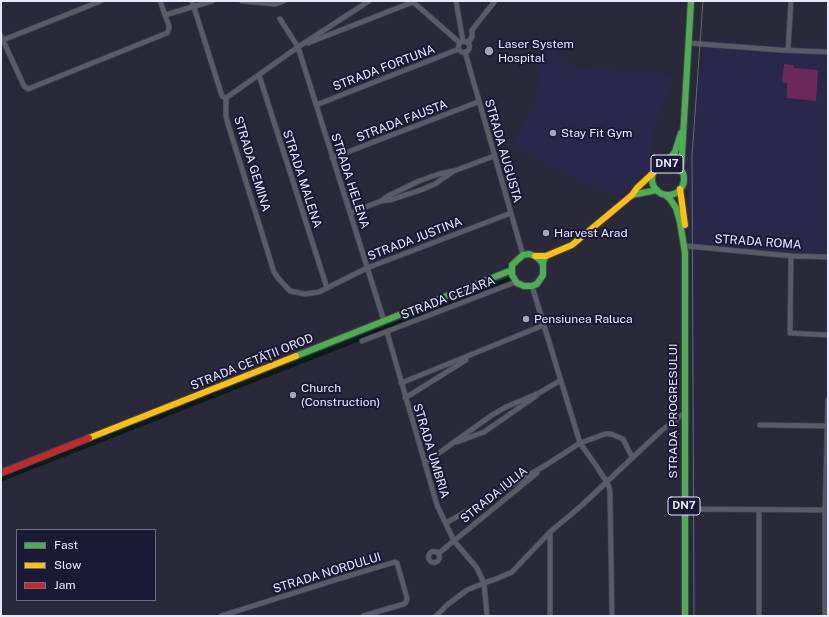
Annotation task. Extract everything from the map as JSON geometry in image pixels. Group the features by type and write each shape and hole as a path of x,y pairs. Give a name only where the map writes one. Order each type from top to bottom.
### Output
{"street":[{"path":"101,1 2,38 24,86 28,90 167,34 169,29 160,1"},
{"path":"192,1 222,96 226,98 298,47 369,1"},
{"path":"165,15 212,1"},
{"path":"242,1 275,4 284,1"},
{"path":"456,1 464,42"},
{"path":"298,47 412,2 464,42 470,48 465,52 462,52 459,49 464,42 472,37 472,30 495,1"},
{"path":"788,50 791,1"},
{"name":"DN7","path":"683,125 675,152 665,164 658,167 653,174 652,182 657,190 665,195 675,193 680,189 684,180 681,171 684,136 683,125 692,2"},
{"name":"STRADA HELENA","path":"280,19 298,47 384,321"},
{"path":"688,43 828,52"},
{"name":"STRADA FORTUNA","path":"316,105 459,49"},
{"name":"STRADA AUGUSTA","path":"465,52 478,102 523,255"},
{"name":"STRADA MALENA","path":"259,75 327,288"},
{"name":"STRADA GEMINA","path":"226,98 226,116 228,124 274,272 287,289 299,294 312,293 327,288"},
{"name":"STRADA FAUSTA","path":"332,158 478,102"},
{"path":"381,201 419,181 439,174 454,171 494,156"},
{"name":"DN7","path":"665,164 674,165 681,171"},
{"path":"350,213 381,201 406,196 442,180 454,171"},
{"path":"546,256 543,260 543,275 537,284 532,286 524,286 517,283 512,275 515,261 523,255 529,254 535,256 546,256 572,245 632,195 637,188 653,174"},
{"name":"STRADA PROGRESULUI","path":"680,189 686,246 684,413 685,616"},
{"path":"632,195 657,190"},
{"name":"STRADA PROGRESULUI","path":"665,195 670,199 676,208 685,253"},
{"name":"STRADA JUSTINA","path":"327,288 367,268 511,212"},
{"name":"STRADA ROMA","path":"686,246 791,256 828,257"},
{"path":"535,256 543,264"},
{"path":"791,256 790,333 828,336"},
{"name":"STRADA CETĂȚII OROD","path":"1,473 512,270"},
{"name":"STRADA CEZARA","path":"362,341 513,283 517,283"},
{"path":"532,286 580,443 606,481 610,493 612,616"},
{"path":"387,332 401,383 544,325"},
{"path":"405,398 476,353"},
{"path":"453,443 484,432 539,393 561,380"},
{"name":"STRADA UMBRIA","path":"401,383 437,505 454,541 477,568 484,583"},
{"path":"425,463 492,415 506,407 539,393"},
{"path":"825,616 828,400"},
{"path":"436,616 459,595 512,572 550,532 581,506 661,430 684,413"},
{"path":"760,425 828,426"},
{"name":"STRADA IULIA","path":"446,523 546,465 580,443 605,434 611,434 622,439 632,457"},
{"name":"STRADA IULIA","path":"439,553 546,465"},
{"path":"684,509 827,510"},
{"path":"759,510 759,616"},
{"path":"550,532 550,616"},
{"name":"STRADA NORDULUI","path":"221,616 395,562 397,563 407,598 404,604 363,616"},
{"path":"484,583 487,616"}],"shaded area":[{"path":"547,36 564,60 575,67 674,75 653,134 650,159 652,169 634,183 622,199 512,146 535,104"},
{"path":"706,39 778,45 828,47 828,260 715,253 715,246 689,243 686,169 688,128"},
{"path":"784,64 793,65 794,68 818,70 816,101 787,98 787,83 782,82"}],"waterway":[{"path":"1,479 511,279"}],"tram line":[{"path":"694,616 692,156 703,1"}],"traffic: fast":[{"path":"681,171 691,1"},
{"path":"665,164 675,152 681,133"},
{"path":"668,163 679,168 684,179 679,190 668,195 657,190 652,179 657,168 668,163"},
{"path":"632,195 657,190"},
{"path":"665,195 670,199 676,208 685,253 685,616"},
{"path":"543,264 540,260 535,256 529,254 523,255 512,265 512,275 517,283 524,286 532,286 537,284 543,275 543,262 546,256"},
{"path":"296,356 512,270"}],"traffic: slow":[{"path":"535,256 546,256 572,245 632,195 637,188 653,173"},
{"path":"680,189 685,225"},
{"path":"89,438 296,356"}],"traffic: jam":[{"path":"1,473 89,438"}],"place":[{"name":"Laser System Hospital","path":"489,51"},
{"name":"Stay Fit Gym","path":"553,133"},
{"name":"Harvest Arad","path":"546,233"},
{"name":"Pensiunea Raluca","path":"526,319"},
{"name":"Church (Construction)","path":"293,395"}]}
